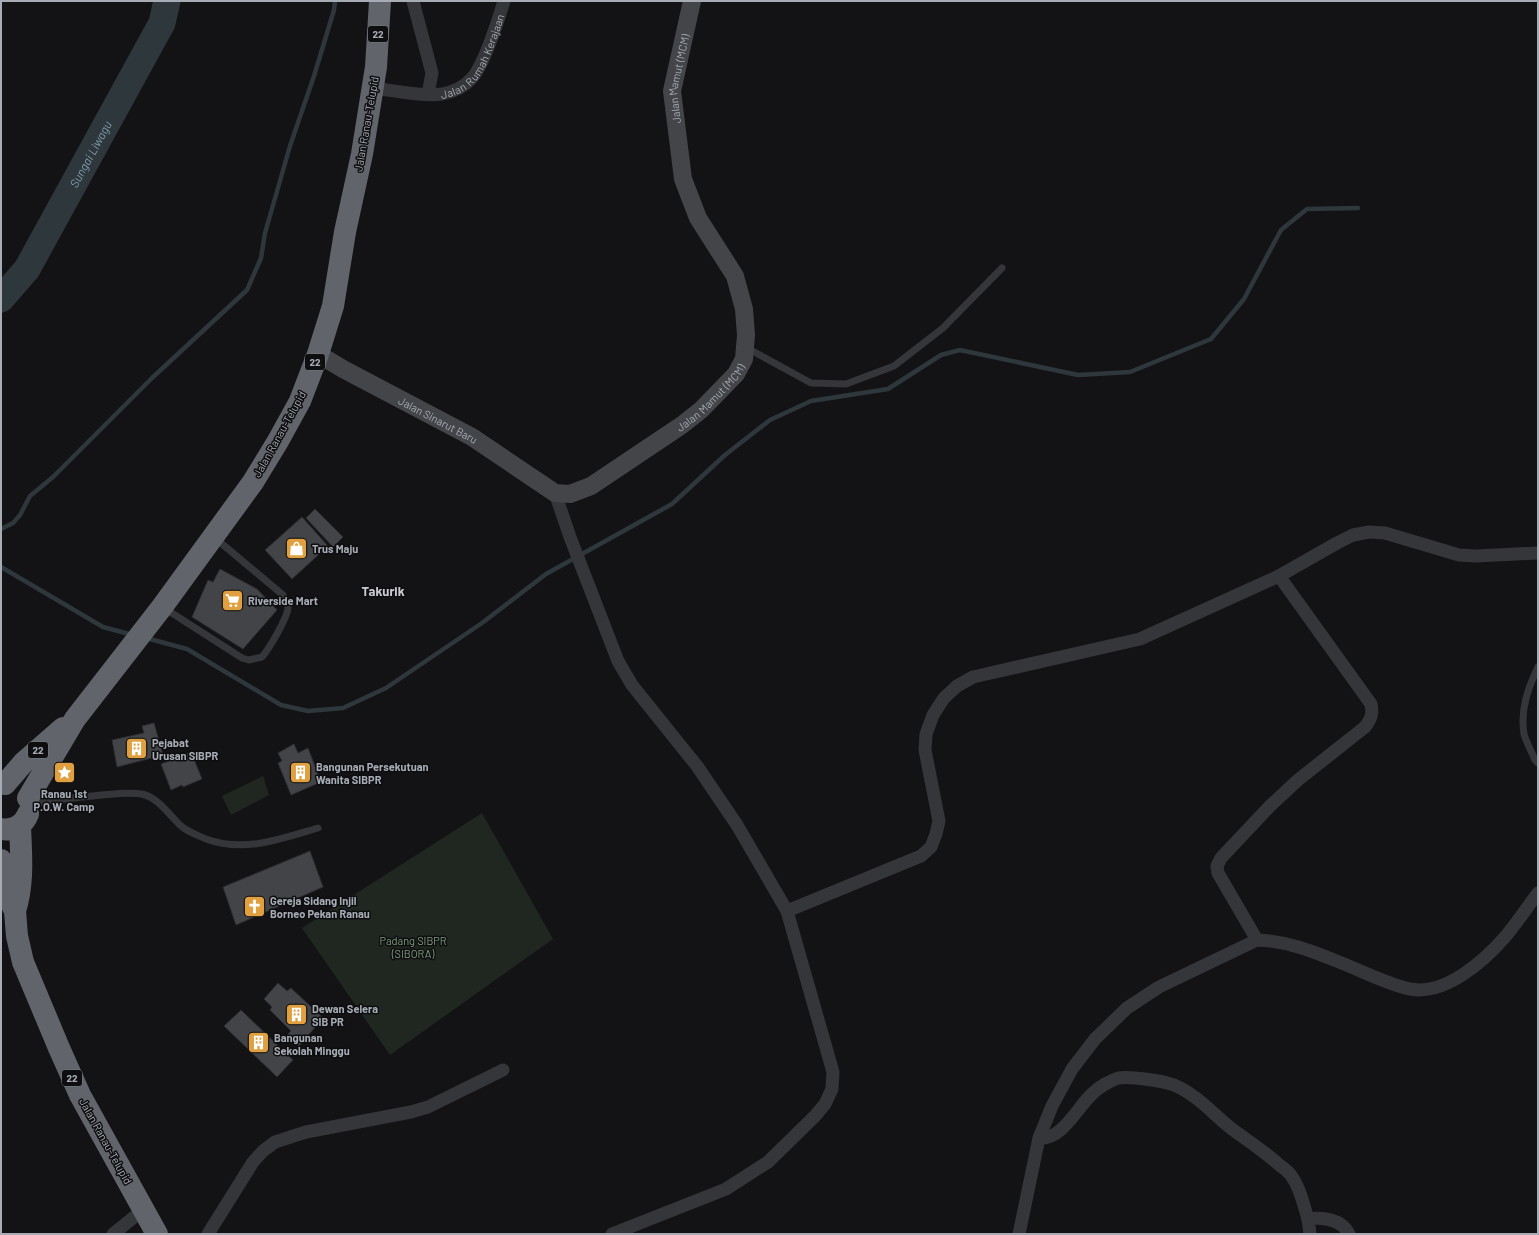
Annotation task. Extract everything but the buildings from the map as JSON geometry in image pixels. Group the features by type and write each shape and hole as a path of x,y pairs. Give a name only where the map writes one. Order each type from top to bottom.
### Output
{"highway":[{"name":"Jalan Ranau-Telupid","path":"29,801 75,719 158,612 253,482 300,401 318,354 333,306 345,232 362,154 376,66 380,1"},
{"name":"Jalan Ranau-Telupid","path":"3,784 24,762 58,731 75,719"},
{"name":"22","path":"3,784 10,784 21,789 29,801 28,816 10,827"},
{"name":"Jalan Ranau-Telupid","path":"10,827 22,871 20,894 15,911 17,936 23,962 80,1094 157,1234"},
{"name":"Jalan Ranau-Telupid","path":"1,860 7,895 15,911"}],"street":[{"name":"Jalan Rumah Kerajaan","path":"413,1 432,73 428,94"},
{"name":"Jalan Rumah Kerajaan","path":"372,88 428,94 442,94 461,88 472,79 480,64 504,1"},
{"name":"Jalan Mamut (MCM)","path":"555,493 570,494 591,486 701,410 736,374 744,359 746,335 744,309 735,276 698,218 683,179 672,91 692,1"},
{"name":"Jalan Sinarut Baru","path":"318,354 342,369 472,437 555,493"},
{"path":"555,493 570,537 618,661 632,685 697,766 737,825 787,912 832,1072 832,1089 825,1104 815,1116 768,1162 726,1189 612,1234"},
{"path":"787,912 921,856 931,847 939,821 925,750 926,734 933,715 944,698 957,686 973,677 1140,638 1279,576 1337,543 1353,536 1369,532 1385,533 1459,555 1476,556 1538,553"},
{"path":"1257,940 1218,873 1218,866 1221,858 1270,806 1298,780 1365,727 1373,712 1371,704 1279,576"},
{"path":"1019,1234 1039,1138 1052,1106 1072,1069 1095,1039 1127,1008 1159,987 1257,940 1272,940 1305,948 1394,984 1411,989 1427,990 1445,985 1464,974 1506,937 1538,893"},
{"path":"208,1234 253,1162 274,1142 306,1132 411,1112 428,1107 503,1070"},
{"path":"1039,1138 1045,1139 1052,1136 1060,1130 1093,1092 1105,1084 1120,1078 1148,1080 1173,1085 1189,1093 1289,1173 1299,1189 1308,1219 1310,1234"},
{"path":"113,1234 144,1210"},
{"path":"1308,1219 1320,1218 1332,1220 1342,1226 1349,1234"}],"lane":[{"path":"745,347 811,383 846,384 894,366 943,328 1002,268"},
{"path":"158,612 242,658 249,660 262,658 269,649 287,612 288,605 283,595 214,537"},
{"path":"1538,667 1526,697 1523,713 1524,734 1535,760 1538,763"},
{"path":"29,801 116,794 141,794 163,806 182,827 192,834 216,842 236,846 284,838 318,828"}],"green space":[{"path":"263,776 269,795 231,815 222,796"},
{"name":"Padang SIBPR (SIBORA)","path":"482,813 553,939 390,1055 302,928"}],"waterway":[{"name":"Sungai Liwagu","path":"1,299 27,269 162,23 167,1"},
{"path":"1,529 13,523 20,515 30,496 53,477 152,378 247,290 261,258 265,233 290,146 314,76 334,10 335,1"},
{"path":"146,638 187,649 281,705 308,711 343,708 386,688 482,623 546,574 672,504 725,455 770,420 811,401 888,389 941,355 960,350 1078,375 1130,372 1211,339 1244,299 1281,230 1307,209 1358,208"},
{"path":"1,567 103,627 133,635"}],"place":[{"name":"Trus Maju","path":"297,548"},
{"name":"Riverside Mart","path":"233,600"},
{"name":"Pejabat Urusan SIBPR","path":"137,748"},
{"name":"Bangunan Persekutuan Wanita SIBPR","path":"300,772"},
{"name":"Ranau 1st P.O.W. Camp","path":"64,773"},
{"name":"Gereja Sidang Injil Borneo Pekan Ranau","path":"254,906"},
{"name":"Dewan Selera SIB PR","path":"296,1014"},
{"name":"Bangunan Sekolah Minggu","path":"259,1043"}],"district":[{"name":"Takurik","path":"383,591"}]}
